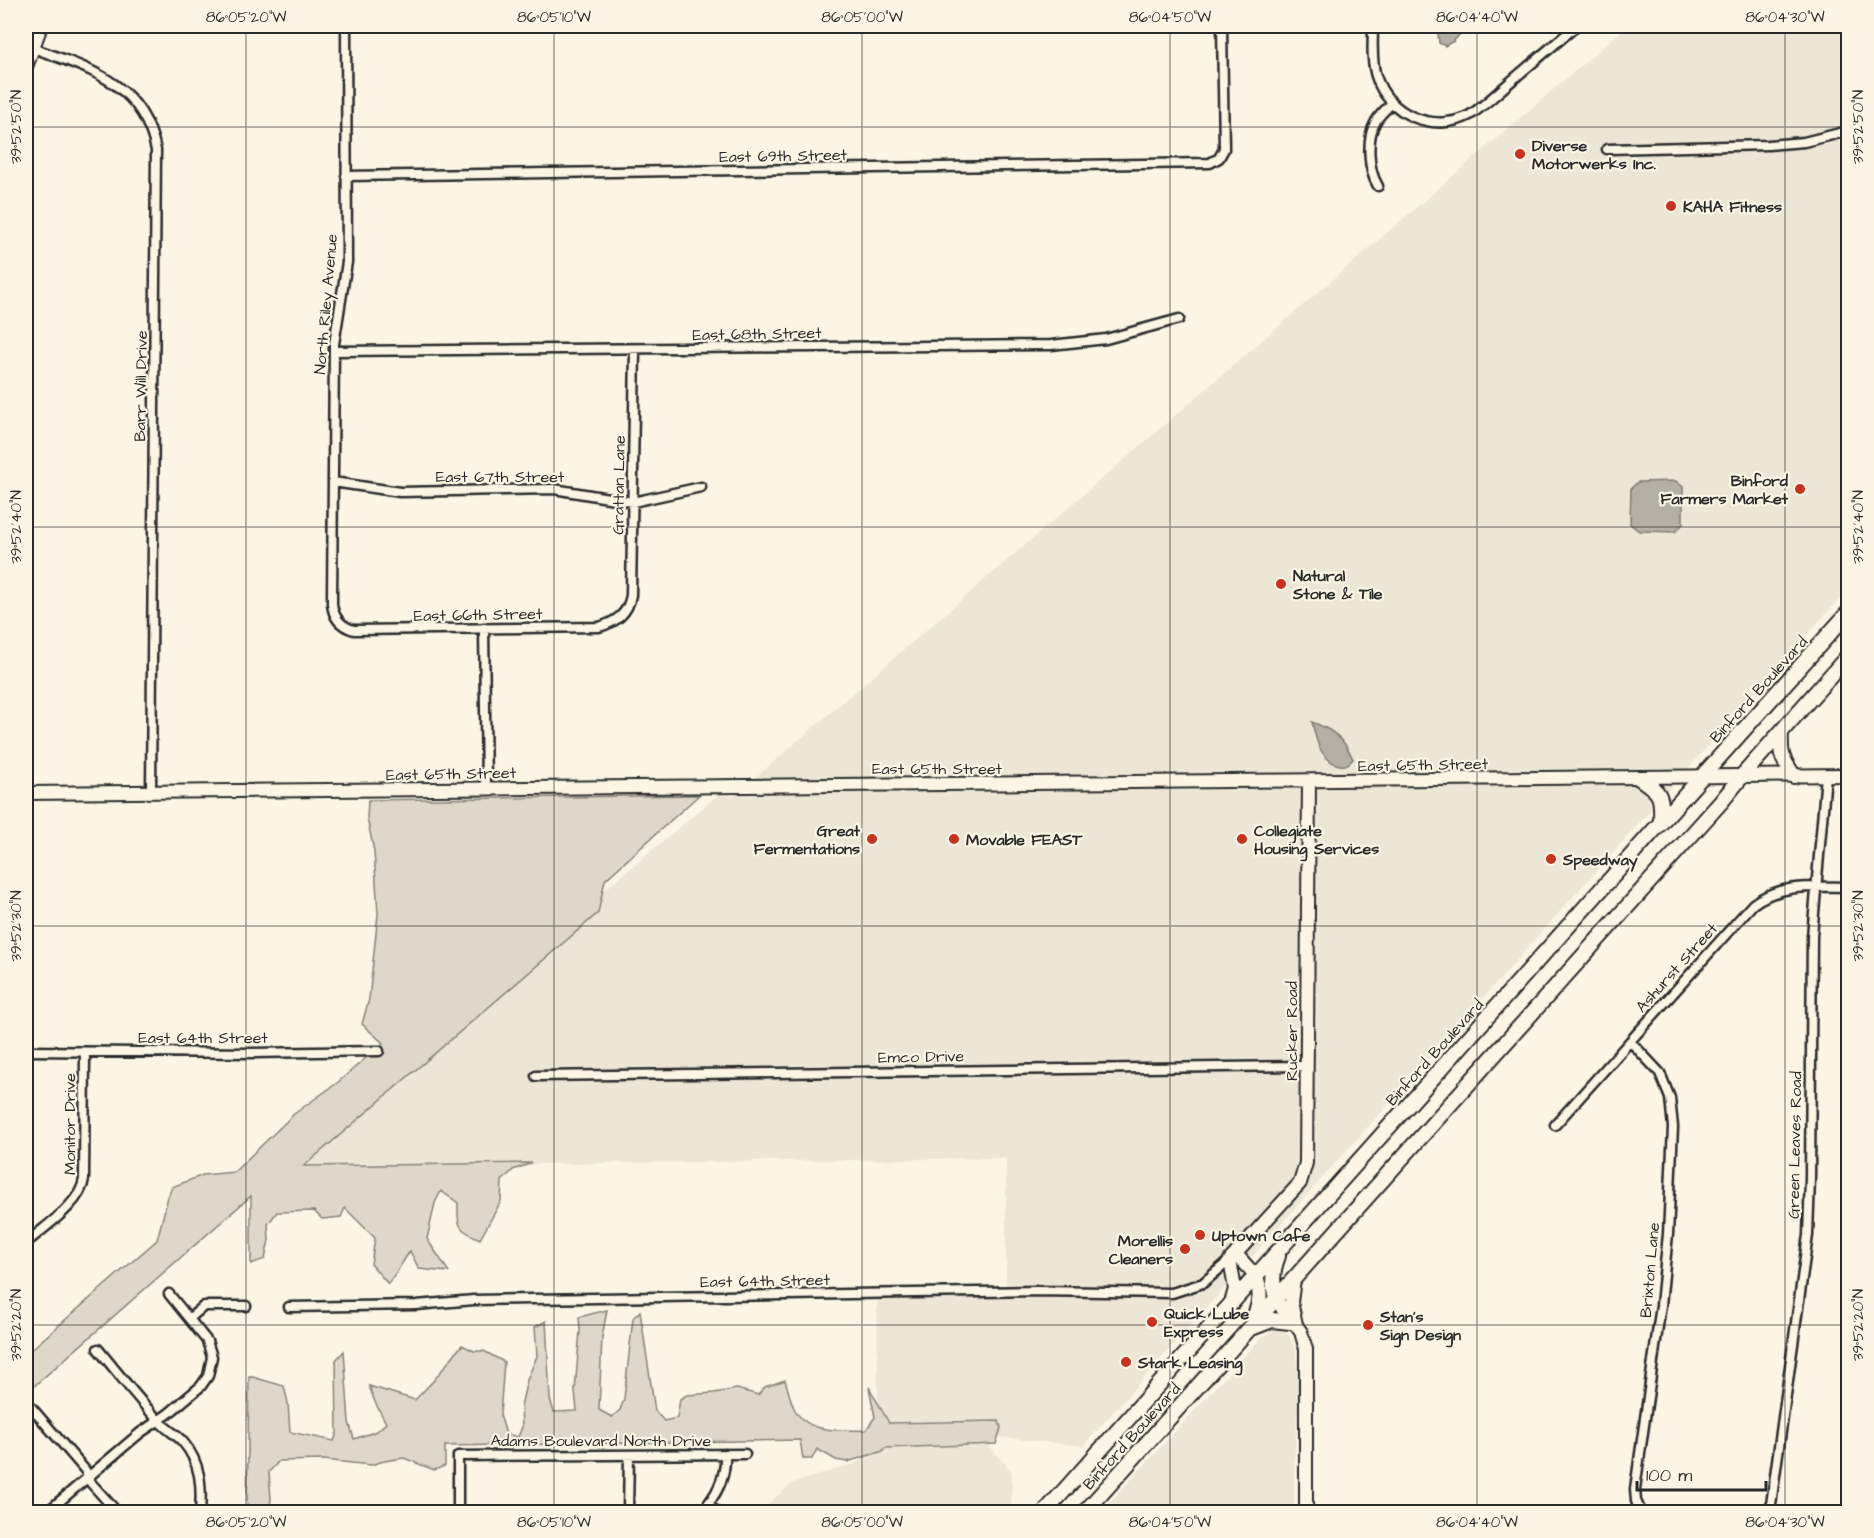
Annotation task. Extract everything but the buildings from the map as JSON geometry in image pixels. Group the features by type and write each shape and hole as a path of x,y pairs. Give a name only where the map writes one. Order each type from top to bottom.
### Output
{"main road":[{"name":"Binford Boulevard","path":"1045,1512 1848,613"},
{"name":"Binford Boulevard","path":"1085,1512 1713,811 1848,656"},
{"path":"1781,732 1781,754 1784,763 1794,776"},
{"path":"1639,778 1660,795 1661,823"},
{"path":"1276,1298 1272,1284 1272,1270 1282,1249"},
{"path":"1249,1329 1260,1304 1261,1290 1256,1276"},
{"path":"1249,1329 1278,1319 1293,1324"}],"street":[{"path":"26,67 41,26"},
{"name":"North Riley Avenue","path":"337,620 332,603 334,351 346,262 346,26"},
{"name":"East 69th Street","path":"346,176 1210,164 1219,158 1224,149 1222,26"},
{"path":"1373,26 1373,60 1382,91 1392,103 1409,116 1441,123 1468,116 1576,26"},
{"name":"Barr Will Drive","path":"33,48 91,70 125,91 146,120 157,154 151,792"},
{"path":"1378,186 1371,171 1372,133 1381,114 1392,103"},
{"path":"1607,149 1768,145 1804,142 1848,131"},
{"name":"East 68th Street","path":"334,351 1051,345 1106,339 1179,319"},
{"name":"Grattan Lane","path":"620,617 628,606 631,596 635,349"},
{"name":"East 67th Street","path":"333,482 400,492 554,489 633,502 701,487"},
{"name":"East 66th Street","path":"337,620 354,630 599,627 610,624 620,617"},
{"path":"484,628 486,789"},
{"name":"Green Leaves Road","path":"1770,1512 1809,1218 1810,987 1815,887 1826,775"},
{"name":"East 65th Street","path":"26,793 1848,775"},
{"name":"Rucker Road","path":"1233,1257 1292,1193 1304,1174 1306,1163 1308,781"},
{"name":"Ashurst Street","path":"1555,1125 1753,904 1777,890 1848,887"},
{"name":"Brixton Lane","path":"1630,1041 1660,1073 1670,1098 1672,1120 1669,1218 1661,1305 1635,1489 1636,1501 1641,1512"},
{"name":"East 64th Street","path":"26,1051 252,1053 379,1051"},
{"name":"Monitor Drive","path":"26,1243 75,1200 82,1189 85,1052"},
{"name":"Emco Drive","path":"536,1076 1307,1066"},
{"path":"1233,1257 1256,1276"},
{"path":"1230,1305 1235,1289 1233,1257"},
{"name":"East 64th Street","path":"290,1307 416,1305 474,1300 769,1295 1037,1291 1172,1293 1203,1283 1233,1257"},
{"path":"1293,1324 1291,1302 1294,1279"},
{"path":"47,1512 140,1433 159,1421 201,1386 210,1368 212,1357 209,1345 169,1294"},
{"path":"1276,1298 1303,1337 1307,1355 1306,1512"},
{"path":"189,1318 204,1306 246,1306"},
{"path":"98,1349 159,1421 183,1441 196,1463 201,1484 200,1512"},
{"path":"31,1407 85,1470 88,1477 117,1512"},
{"path":"717,1512 708,1504 723,1479 724,1454"},
{"name":"Adams Boulevard North Drive","path":"458,1512 458,1456 745,1454"},
{"path":"628,1512 629,1455"}],"shaded area":[{"path":"1437,26 1467,26 1454,41 1445,46 1439,43"},
{"path":"1627,26 1848,26 1848,589 1083,1446 997,1437 1001,1428 998,1421 888,1423 878,1407 877,1287 1006,1287 1006,1158 303,1167 516,984 516,980 600,911 601,893 718,795 734,796"},
{"path":"1676,481 1683,487 1683,524 1675,532 1639,531 1630,524 1631,488 1638,482"},
{"path":"1312,722 1326,728 1342,740 1353,759 1346,765 1330,761 1319,747"},
{"path":"699,795 605,880 598,913 304,1166 532,1163 513,1170 502,1181 501,1201 480,1239 463,1230 458,1217 458,1203 441,1191 435,1203 427,1239 449,1272 419,1269 410,1251 388,1284 371,1264 375,1238 345,1208 341,1217 322,1219 314,1211 277,1212 268,1224 269,1240 265,1259 251,1264 251,1196 26,1393 26,1354 157,1240 172,1187 203,1175 234,1172 294,1114 337,1083 383,1043 362,1024 369,999 378,914 374,851 367,818 368,800"},
{"path":"607,1310 602,1337 599,1410 612,1417 620,1410 624,1399 633,1318 640,1311 655,1411 664,1421 677,1418 680,1399 687,1395 737,1389 758,1395 765,1387 785,1380 794,1408 800,1417 816,1427 866,1430 875,1417 869,1387 889,1423 999,1421 1001,1428 996,1444 885,1448 883,1451 847,1462 836,1460 817,1449 812,1459 803,1459 800,1440 445,1446 445,1466 434,1470 404,1458 371,1465 323,1460 279,1461 269,1472 271,1499 269,1512 247,1512 249,1376 284,1386 290,1432 334,1441 337,1433 336,1360 344,1351 349,1422 354,1439 377,1431 386,1423 369,1386 415,1400 462,1345 474,1351 484,1351 504,1362 500,1415 506,1434 518,1437 522,1427 521,1406 527,1380 537,1356 535,1327 546,1321 550,1399 554,1412 577,1411 575,1391 579,1317"},
{"path":"1278,1329 1283,1330 1289,1336 1296,1350 1299,1387 1294,1512 1101,1512 1262,1337"},
{"path":"889,1442 986,1442 1012,1472 1011,1512 758,1512 793,1483 856,1463"}],"place":[{"name":"Diverse Motorwerks Inc.","path":"1520,154"},
{"name":"KAHA Fitness","path":"1671,206"},
{"name":"Binford Farmers Market","path":"1800,489"},
{"name":"Natural Stone & Tile","path":"1281,584"},
{"name":"Great Fermentations","path":"872,839"},
{"name":"Movable FEAST","path":"954,839"},
{"name":"Collegiate Housing Services","path":"1242,839"},
{"name":"Speedway","path":"1551,859"},
{"name":"Uptown Cafe","path":"1200,1235"},
{"name":"Morellis Cleaners","path":"1185,1249"},
{"name":"Quick Lube Express","path":"1152,1322"},
{"name":"Stan's Sign Design","path":"1368,1325"},
{"name":"Stark Leasing","path":"1126,1362"}]}
